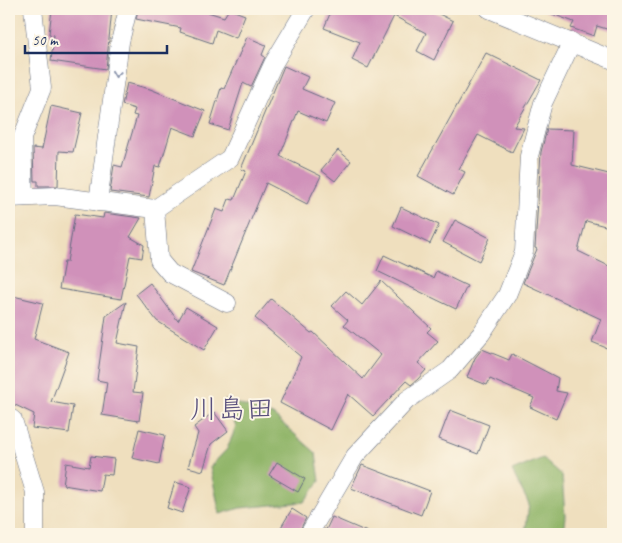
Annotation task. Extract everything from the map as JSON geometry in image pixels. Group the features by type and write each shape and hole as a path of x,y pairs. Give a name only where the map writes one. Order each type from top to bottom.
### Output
{"street":[{"path":"9,207 14,198 22,138 42,88 33,9"},
{"path":"98,202 120,42 128,9"},
{"path":"14,198 55,196 155,209 230,158 273,64 306,9"},
{"path":"489,9 613,60"},
{"path":"309,534 355,456 407,400 450,370 482,334 508,295 524,252 529,156 543,103 572,42"},
{"path":"155,209 159,260 170,273 226,303"},
{"path":"9,417 13,420 35,492 35,534"}],"green space":[{"path":"225,400 273,415 316,453 320,481 304,502 240,508 220,514 210,467 227,449 236,427"},
{"path":"543,458 562,475 565,516 563,534 525,534 529,504 512,471"}],"building":[{"path":"52,9 112,9 106,69 51,61 54,35 49,34"},
{"path":"138,9 198,9 224,17 229,9 245,15 236,38 216,30 212,43 180,32 181,28 136,19"},
{"path":"332,9 429,9 453,21 434,60 417,51 426,33 394,16 368,68 352,60 360,42 324,28"},
{"path":"544,9 613,9 613,31 597,26 594,36 571,28 574,22 544,11"},
{"path":"247,37 266,45 262,55 265,57 251,87 243,83 228,130 210,124 221,88 224,89"},
{"path":"486,53 541,80 514,127 524,128 512,152 478,135 459,169 465,172 453,195 418,176"},
{"path":"284,66 308,77 302,89 335,103 326,123 298,111 280,156 321,176 307,204 266,183 224,285 191,272 216,209 224,212 229,199 234,200 246,171 241,169"},
{"path":"127,83 150,89 205,111 195,136 172,127 160,167 155,166 149,197 110,192 114,165 122,167 137,116 133,115 135,109 122,105"},
{"path":"51,106 82,113 73,152 59,151 58,186 38,186 38,181 34,181 33,148 42,149"},
{"path":"547,129 574,130 572,165 613,175 613,228 586,221 578,251 613,268 613,338 609,349 592,342 601,319 523,283 537,249 535,248 541,152"},
{"path":"338,150 351,161 335,181 321,170"},
{"path":"401,207 439,225 430,244 393,226"},
{"path":"104,213 141,218 130,237 144,245 142,258 130,256 121,299 59,289 64,262 67,262 75,214 103,218"},
{"path":"455,220 490,238 479,261 443,242"},
{"path":"384,255 433,278 436,271 467,286 456,309 377,271"},
{"path":"381,281 431,328 427,332 438,341 418,363 426,370 411,385 406,381 373,416 348,394 331,430 280,403 301,357 255,318 271,299 311,333 313,332 363,379 381,355 344,325 348,320 332,306 346,291 362,305"},
{"path":"150,283 178,321 186,307 218,326 204,350 157,321 136,294"},
{"path":"13,296 43,303 34,339 69,352 51,402 73,406 69,433 32,428 34,414 9,402 9,314"},
{"path":"126,302 117,343 139,347 133,392 143,393 139,421 102,415 107,382 97,380 106,316"},
{"path":"482,349 509,360 512,354 558,378 556,391 567,393 556,419 530,407 534,398 490,379 487,385 467,377 475,358"},
{"path":"450,410 489,425 478,454 439,439"},
{"path":"214,412 228,431 211,444 203,471 188,467 198,433 194,427"},
{"path":"139,429 165,435 159,464 132,458"},
{"path":"91,456 114,459 112,475 103,474 100,491 63,485 66,463 89,467"},
{"path":"277,462 305,479 298,492 269,475"},
{"path":"362,465 430,491 421,515 351,488"},
{"path":"175,482 191,487 182,513 167,508"},
{"path":"292,509 306,518 298,534 277,534"},
{"path":"332,517 372,534 321,534 324,529 326,530"}],"district":[{"name":"川島田","path":"232,408"}]}
